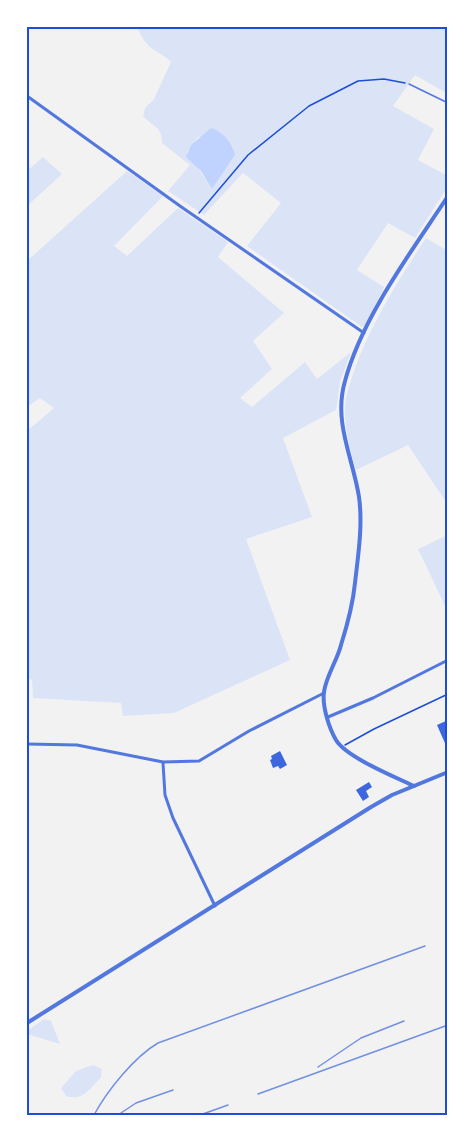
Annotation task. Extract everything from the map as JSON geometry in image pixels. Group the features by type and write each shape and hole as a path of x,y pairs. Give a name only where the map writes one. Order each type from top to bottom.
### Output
{"street":[{"path":"27,96 364,333"},
{"path":"414,786 342,747 336,739 328,717 324,693 341,645 355,586 360,530 360,505 342,429 341,408 345,378 364,333 384,297 448,196"},
{"path":"328,717 373,698 448,660"},
{"path":"27,744 77,745 163,762 185,763 204,759 249,731 324,693"},
{"path":"163,762 164,788 170,810 215,906"},
{"path":"27,1023 371,807 448,772"}],"lane":[{"path":"409,84 448,103"}],"path":[{"path":"197,216 248,154 309,106 357,81 384,79 409,84"},
{"path":"342,747 448,694"}],"shaded area":[{"path":"137,27 448,27 448,94 415,75 393,106 434,129 418,160 448,176 448,186 415,238 388,223 357,270 384,287 366,324 362,327 247,246 281,203 243,173 204,215 168,191 190,165 162,143 159,130 143,116 145,108 154,99 171,62 150,47","holes":["198,137 227,139 235,155 212,189 187,152"]},
{"path":"43,157 62,174 27,206 27,171"},
{"path":"127,171 163,196 114,246 127,256 178,208 228,242 218,257 284,313 253,341 272,369 240,398 252,407 305,362 317,379 351,352 340,382 336,410 283,438 312,517 246,539 290,660 174,713 123,716 121,703 33,698 32,680 27,678 27,431 54,408 40,398 27,407 27,261"},
{"path":"426,238 448,251 448,505 408,445 356,470 345,423 347,393 368,336"},
{"path":"448,535 448,612 418,549"},
{"path":"44,1019 51,1021 60,1044 27,1034 27,1031"},
{"path":"93,1065 102,1069 101,1077 81,1096 66,1096 61,1088 76,1071"}],"water":[{"path":"211,128 226,138 235,155 212,189 201,171 186,157 191,145"}],"building":[{"path":"448,720 448,750 437,725"},
{"path":"280,751 287,765 280,769 278,766 273,768 271,756"},
{"path":"369,782 372,787 366,791 369,797 363,801 356,790"}],"railway":[{"path":"94,1115 122,1075 158,1043 425,946"},
{"path":"318,1067 361,1038 404,1021"},
{"path":"258,1094 448,1025"},
{"path":"118,1115 136,1103 173,1090"},
{"path":"200,1115 228,1105"}]}
